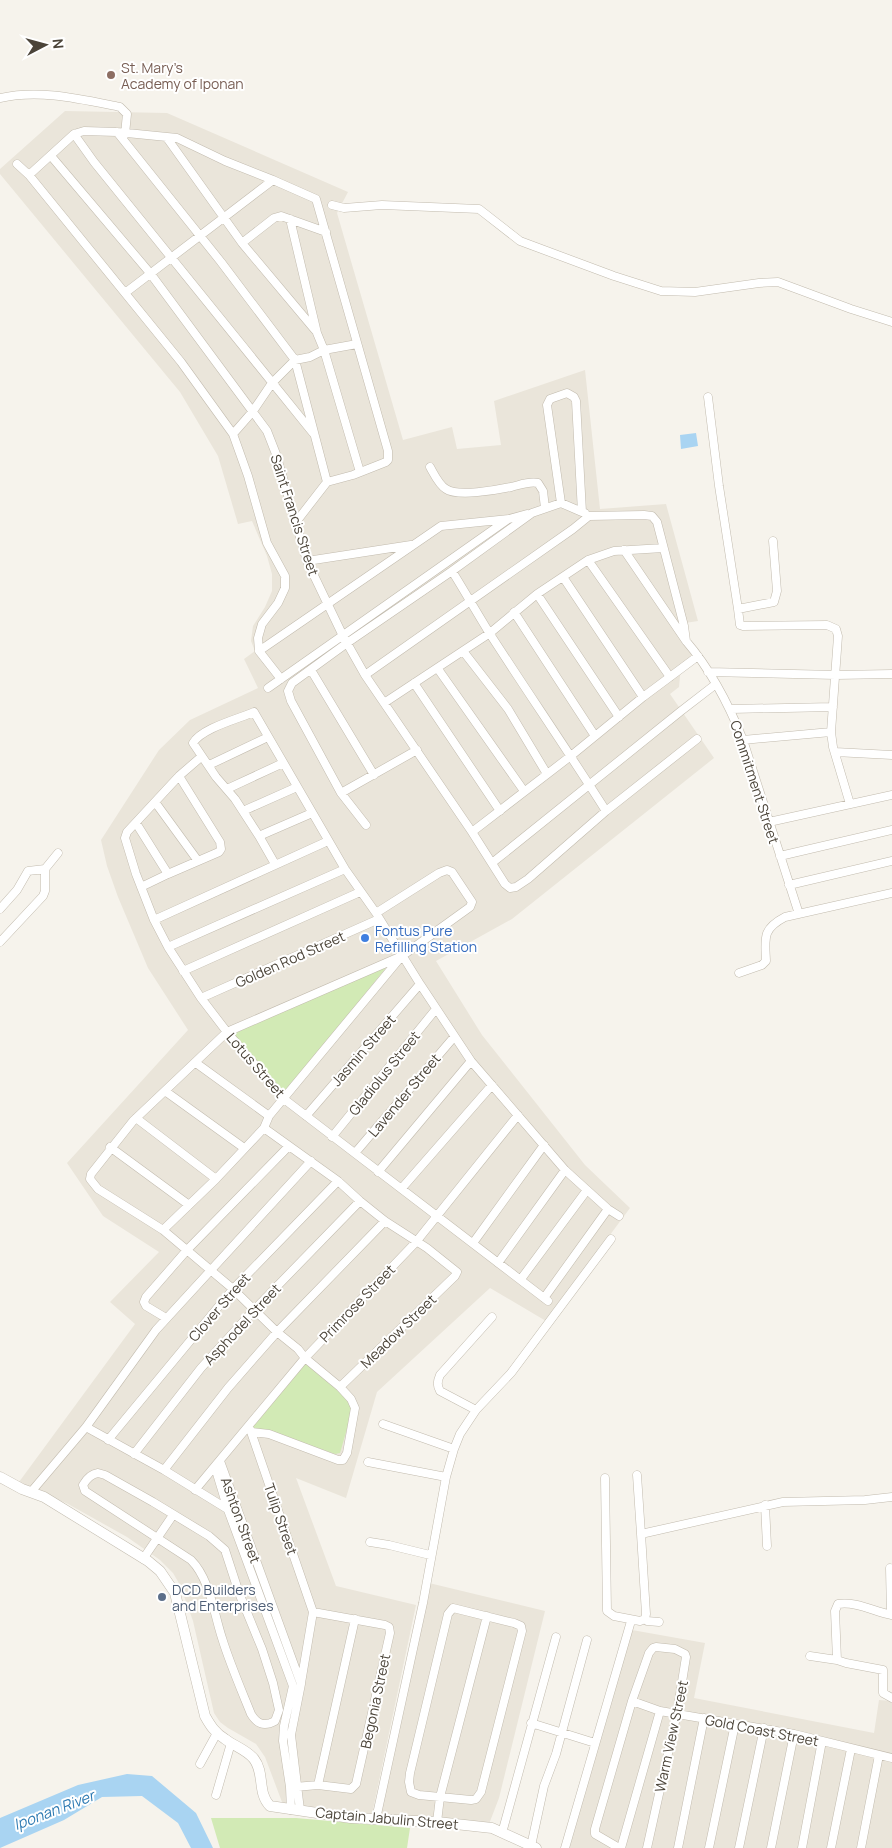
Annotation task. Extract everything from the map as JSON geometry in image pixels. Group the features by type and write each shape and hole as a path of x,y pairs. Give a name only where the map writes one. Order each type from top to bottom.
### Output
{"street":[{"path":"0,98 24,94 45,94 120,107 126,114 125,134"},
{"path":"29,175 74,134 84,131 117,132 177,138 225,161 316,199 388,451 388,460 360,472 327,482 296,522"},
{"path":"117,132 295,360 327,482"},
{"path":"74,134 94,162 316,437"},
{"path":"167,138 242,243 318,333"},
{"name":"Saint Francis Street","path":"51,156 150,273 264,426 271,440 307,560 345,639 365,674 505,884 510,888 516,887 528,879 606,811"},
{"path":"17,164 29,175 182,362 233,434 248,476 267,543 285,576 285,588 278,603 262,624 259,632 259,651 281,678"},
{"path":"125,293 273,180"},
{"path":"332,205 344,208 382,205 479,209 520,241 614,276 661,291 695,292 778,282 892,322"},
{"path":"242,243 274,218 281,216 326,232"},
{"path":"290,219 318,333 360,472"},
{"path":"233,434 272,383 295,360 324,350 357,344"},
{"path":"561,503 546,405 550,399 567,393 574,397 576,401 586,514"},
{"path":"708,397 738,608 738,622 743,626 827,625 834,627 838,632 831,732 834,752 850,804"},
{"path":"430,467 444,488 450,492 459,493 499,489 529,482 538,483 544,491 545,508"},
{"path":"259,651 441,526 509,519 561,503 586,514 652,516 657,522 684,626 686,641"},
{"path":"268,688 281,678 452,572 532,513"},
{"path":"365,674 471,600 586,514"},
{"path":"366,825 341,793 288,691 292,683 311,670 345,639 509,519"},
{"path":"738,608 774,602 777,591 773,541"},
{"path":"307,560 415,544"},
{"path":"384,703 490,633 537,594 588,560 607,552 663,548"},
{"name":"Commitment Street","path":"624,550 698,656 730,709 743,740 799,914"},
{"path":"588,560 670,677"},
{"path":"452,572 490,633 572,755 606,811 697,739"},
{"path":"563,577 643,697"},
{"path":"537,594 619,717"},
{"path":"514,612 595,736"},
{"path":"463,651 508,709 547,774"},
{"path":"472,832 698,656"},
{"path":"438,669 524,791"},
{"path":"311,670 374,775"},
{"path":"708,672 836,675 892,674"},
{"path":"414,683 500,811"},
{"path":"492,863 716,684"},
{"path":"730,709 833,707"},
{"path":"275,864 259,836 227,789 201,757 193,743 208,731 254,712 328,841 471,1061 565,1170 608,1209 619,1216"},
{"path":"743,740 831,732"},
{"path":"209,765 268,737"},
{"path":"341,793 417,750"},
{"path":"834,752 892,755"},
{"name":"Lotus Street","path":"201,757 179,776 127,832 125,838 154,920 183,972 227,1032 284,1098 332,1137 402,1188 436,1217 521,1279 546,1300 608,1209"},
{"path":"227,789 283,763"},
{"path":"141,887 221,850 221,846 179,776"},
{"path":"242,811 297,787"},
{"path":"769,822 892,795"},
{"path":"156,802 198,861"},
{"path":"259,836 312,813"},
{"path":"136,823 168,874"},
{"path":"780,856 892,830"},
{"path":"154,920 328,841"},
{"path":"0,942 43,896 45,891 45,869 58,853"},
{"path":"789,884 892,861"},
{"path":"168,947 345,868"},
{"path":"0,909 17,890 28,871 45,869"},
{"name":"Golden Rod Street","path":"201,998 377,916 439,873 447,870 452,872 471,899 470,907 402,956"},
{"path":"183,972 360,892"},
{"path":"739,973 762,965 766,961 764,943 770,926 774,922 785,917 892,893"},
{"path":"250,1429 342,1460 347,1452 355,1408 352,1400 340,1387 305,1358 298,1349 277,1332 233,1289 163,1230 93,1184 90,1180 91,1174 110,1147 136,1118 227,1032 402,956"},
{"path":"163,1230 216,1179 264,1128 269,1116 402,956"},
{"name":"Jasmin Street","path":"306,1116 420,984"},
{"name":"Gladiolus Street","path":"332,1137 436,1009"},
{"name":"Lavender Street","path":"355,1153 454,1037"},
{"path":"378,1172 471,1061"},
{"path":"196,1063 269,1116"},
{"path":"402,1188 492,1085"},
{"path":"165,1091 244,1148"},
{"name":"Primrose Street","path":"195,1490 250,1429 305,1358 416,1242 518,1115"},
{"path":"136,1118 216,1179"},
{"path":"264,1128 311,1160 338,1181 360,1202 416,1242"},
{"path":"473,1243 544,1145"},
{"path":"166,1318 146,1306 144,1302 146,1297 187,1250 288,1146"},
{"path":"110,1147 189,1204"},
{"path":"31,1492 86,1427 166,1318 311,1160"},
{"path":"498,1263 565,1170"},
{"name":"Clover Street","path":"108,1440 233,1289 338,1181"},
{"path":"521,1279 586,1190"},
{"name":"Asphodel Street","path":"134,1454 201,1368 254,1310 360,1202"},
{"path":"164,1470 228,1388 277,1332 385,1221"},
{"path":"376,1819 423,1603 430,1555 446,1477 460,1434 476,1410 512,1373 611,1239"},
{"name":"Meadow Street","path":"340,1387 457,1273 456,1270 416,1242"},
{"path":"476,1410 440,1392 437,1384 440,1375 492,1317"},
{"path":"383,1424 454,1449"},
{"path":"86,1427 164,1470 228,1510 239,1513"},
{"name":"Tulip Street","path":"250,1429 312,1612"},
{"path":"368,1462 446,1477"},
{"name":"Ashton Street","path":"217,1464 228,1510 297,1685"},
{"name":"Ashton Street","path":"217,1464 239,1513 297,1685 292,1735 296,1810"},
{"path":"93,1474 105,1475 173,1515 218,1543 225,1550 273,1683 279,1710 274,1722 262,1724 251,1714 222,1639 208,1591 197,1566 158,1538 84,1491 83,1485 86,1479 93,1474"},
{"path":"637,1475 644,1619"},
{"name":"Captain Jabulin Street","path":"0,1477 22,1489 44,1497 160,1571 175,1593 205,1716 211,1728 254,1758 258,1767 263,1796 270,1806 351,1818 437,1822 492,1828 534,1847"},
{"path":"605,1478 606,1608 609,1614 632,1621 644,1619 660,1622"},
{"path":"641,1534 783,1502 865,1500 892,1497"},
{"path":"765,1506 768,1546"},
{"path":"142,1558 173,1515"},
{"path":"370,1542 388,1544 430,1555"},
{"path":"837,1660 834,1611 838,1604 852,1604 891,1615 890,1568"},
{"path":"457,1608 487,1616 521,1626 522,1631 481,1792 476,1799 471,1800 414,1794 410,1792 409,1782 448,1614 450,1610 457,1608"},
{"path":"297,1685 312,1612"},
{"name":"Begonia Street","path":"294,1787 318,1785 351,1789 354,1787 359,1778 390,1630 385,1625 312,1612"},
{"path":"437,1822 440,1797 487,1616"},
{"path":"318,1785 355,1619"},
{"path":"565,1848 594,1743 632,1621"},
{"path":"502,1832 556,1637"},
{"path":"534,1847 544,1786 556,1754 587,1640"},
{"name":"Warm View Street","path":"632,1701 649,1653 653,1648 675,1649 685,1654 677,1713 647,1848"},
{"path":"810,1656 883,1670 883,1694 892,1698"},
{"path":"632,1701 597,1819 595,1834 620,1848 660,1711"},
{"name":"Gold Coast Street","path":"632,1701 660,1711 794,1734 892,1758"},
{"path":"678,1848 704,1718"},
{"path":"532,1723 594,1743"},
{"path":"709,1848 735,1724"},
{"path":"739,1848 764,1728"},
{"path":"200,1764 217,1733"},
{"path":"771,1848 794,1734"},
{"path":"802,1848 822,1741"},
{"path":"216,1795 231,1743"},
{"path":"831,1848 851,1749"},
{"path":"861,1848 879,1755"}],"shaded area":[{"path":"65,111 167,113 348,192 337,213 403,440 452,427 457,449 501,445 494,401 585,370 600,509 666,504 698,621 672,625 693,656 681,665 679,687 670,694 714,758 512,919 436,961 482,1035 585,1165 630,1208 546,1321 490,1288 377,1392 346,1498 296,1478 336,1586 416,1605 372,1814 287,1805 282,1802 265,1757 256,1744 228,1728 220,1722 214,1713 193,1621 180,1585 173,1573 160,1560 127,1537 68,1504 19,1482 135,1324 110,1302 159,1252 103,1216 67,1163 188,1030 148,968 118,897 107,866 101,840 159,750 190,720 258,688 244,659 255,651 251,641 253,626 272,591 272,574 267,556 252,521 238,524 218,456 180,392 0,174 0,169"},
{"path":"429,1583 545,1611 499,1798 489,1824 379,1815"},
{"path":"632,1630 705,1643 694,1698 874,1733 879,1700 892,1701 892,1848 569,1848"}],"green space":[{"path":"389,964 284,1094 233,1033"},
{"path":"306,1361 346,1393 353,1408 340,1453 335,1454 271,1432 254,1430 252,1426"},
{"path":"211,1818 296,1818 410,1828 407,1848 220,1848"}],"water":[{"path":"696,433 698,446 681,449 680,435"},
{"name":"Iponan River","path":"127,1774 152,1776 196,1813 213,1848 191,1848 178,1823 142,1796 102,1797 64,1820 0,1848 0,1818 78,1785"}],"place":[{"name":"St. Mary’s Academy of Iponan","path":"111,75"},
{"name":"Fontus Pure Refilling Station","path":"365,938"},
{"name":"DCD Builders and Enterprises","path":"162,1597"}]}
